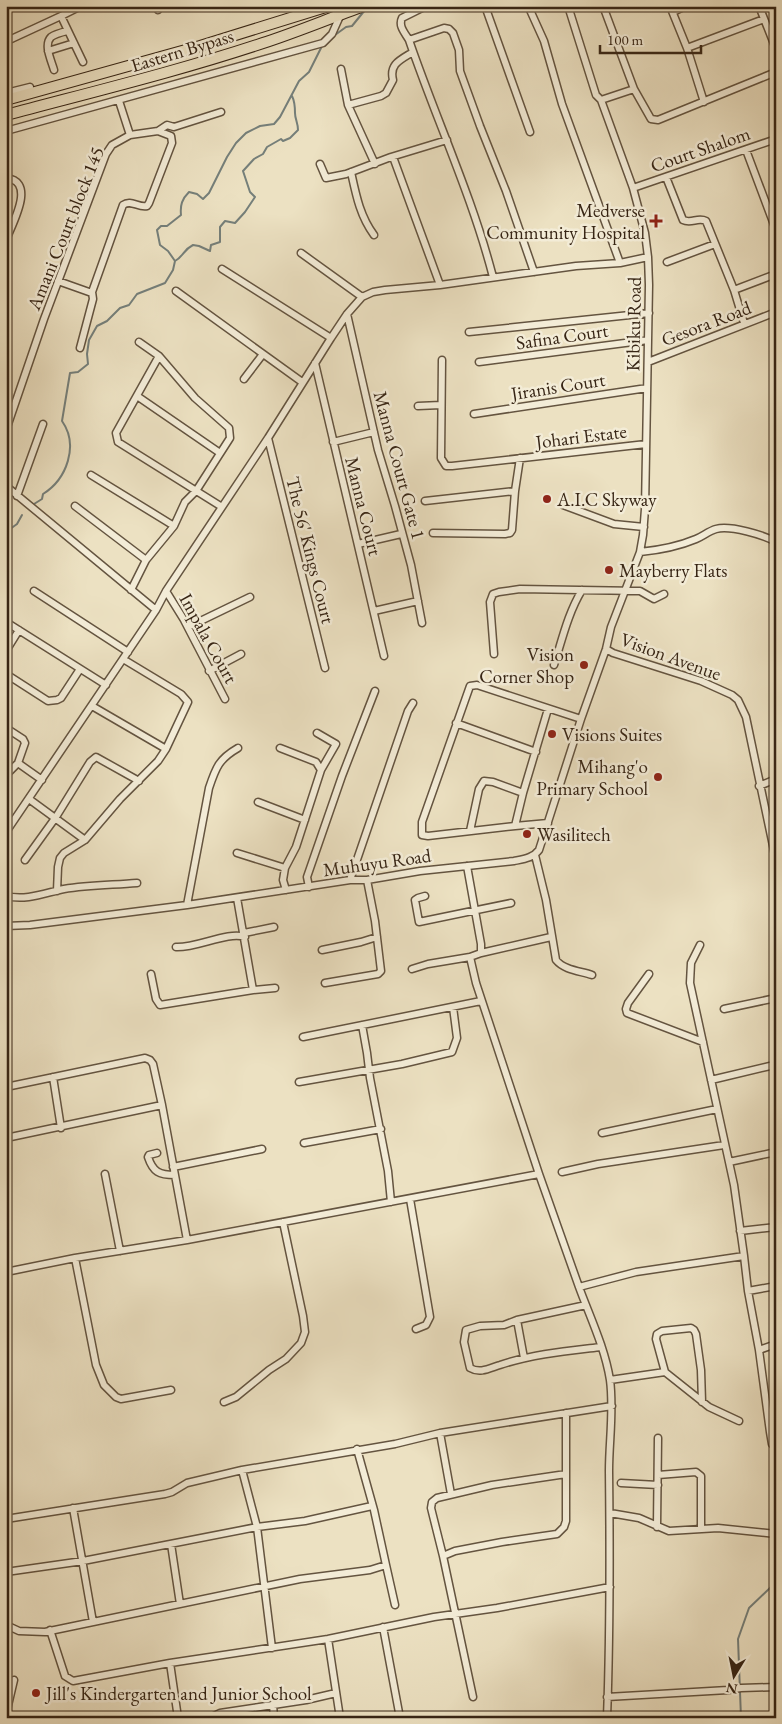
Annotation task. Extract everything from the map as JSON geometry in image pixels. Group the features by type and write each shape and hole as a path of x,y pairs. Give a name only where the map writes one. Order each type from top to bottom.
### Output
{"main road":[{"name":"Eastern Bypass","path":"6,100 208,44 329,6"},
{"name":"Eastern Bypass","path":"6,115 144,80 264,43 364,6"}],"street":[{"path":"6,41 81,6"},
{"path":"426,6 402,18 401,26 409,40 459,176 472,205 494,277"},
{"path":"485,6 530,132"},
{"name":"Kibiku Road","path":"568,6 596,95 601,100 633,188 645,233 648,257 649,313 644,527 640,552 609,632 606,649"},
{"path":"603,6 634,88 649,117 654,120 704,102 776,72"},
{"path":"686,6 671,9 687,48 704,102"},
{"path":"759,6 776,48"},
{"path":"530,10 544,41 562,104 620,263"},
{"path":"61,16 82,62"},
{"path":"6,131 322,43 332,34 340,16"},
{"path":"687,48 764,19"},
{"path":"409,40 444,28 449,29 453,33 459,50 460,71 506,191 534,272"},
{"path":"54,70 48,51 50,38 67,30"},
{"path":"48,51 74,43"},
{"path":"348,105 386,93 393,80 391,72 393,66 413,52"},
{"path":"341,69 348,105 375,164"},
{"path":"6,93 30,87"},
{"path":"601,100 634,88"},
{"name":"Amani Court block 145","path":"119,101 130,135"},
{"path":"158,131 167,125 174,127 222,112"},
{"path":"80,348 92,292 123,205 130,202 142,207 147,206 172,143 171,136 158,131"},
{"name":"Amani Court block 145","path":"6,430 58,281 109,148 130,135 158,131"},
{"name":"Court Shalom","path":"633,188 776,139"},
{"path":"320,164 326,178 351,172 447,140"},
{"path":"746,150 776,230"},
{"path":"393,157 440,284"},
{"path":"351,172 360,210 366,224 374,235"},
{"path":"666,177 683,220 686,222 706,221 734,290 744,323"},
{"path":"6,178 12,178 19,183 22,190 22,199 6,240"},
{"path":"667,262 715,244"},
{"path":"301,253 362,297"},
{"path":"6,832 156,610 166,591 268,438 331,338 347,314 362,297 373,292 385,290 620,263 648,257"},
{"path":"222,269 331,338"},
{"path":"734,290 776,274"},
{"name":"Amani Court block 145","path":"58,281 92,292"},
{"path":"176,291 302,382"},
{"name":"Gesora Road","path":"648,362 776,312"},
{"path":"469,332 649,313"},
{"name":"Manna Court Gate 1","path":"347,314 378,450 411,565 422,623"},
{"name":"Safina Court","path":"479,362 648,340"},
{"path":"131,590 146,560 174,526 185,502 196,491 230,438 229,428 195,398 159,356 139,342"},
{"path":"244,379 263,354"},
{"path":"159,356 116,433 118,442 222,507"},
{"name":"Johari Estate","path":"442,360 442,458 446,466 646,444"},
{"name":"Manna Court","path":"315,364 384,656"},
{"name":"Jiranis Court","path":"474,414 647,388"},
{"path":"137,396 220,453"},
{"path":"418,406 442,405"},
{"path":"17,496 43,424"},
{"path":"333,442 374,432"},
{"name":"The 56' Kings Court","path":"268,438 325,668"},
{"name":"Johari Estate","path":"433,533 510,533 512,530 520,458"},
{"path":"91,475 174,526"},
{"path":"6,486 156,610"},
{"path":"424,501 515,491"},
{"path":"563,505 614,524 644,527"},
{"path":"75,506 146,560"},
{"path":"640,552 664,550 683,544 716,528 723,527 775,541"},
{"path":"358,544 401,534"},
{"path":"494,654 490,612 490,602 493,594 510,590 640,590 654,599 664,594"},
{"path":"554,666 571,611 582,590"},
{"path":"34,591 128,652"},
{"name":"Impala Court","path":"166,591 188,627 225,699"},
{"path":"188,627 250,597"},
{"path":"374,611 418,601"},
{"path":"6,622 106,686"},
{"path":"6,651 19,630"},
{"path":"592,975 569,968 558,962 551,937 546,900 535,855 542,844 581,719 606,649"},
{"name":"Vision Avenue","path":"606,649 613,653 702,681 732,695 738,700 746,717 759,786 774,843 776,860"},
{"path":"209,671 241,654"},
{"path":"57,891 60,858 64,853 85,840 120,799 158,761 166,749 188,702 181,694 123,659"},
{"path":"6,674 48,701 54,701 61,698 80,669"},
{"path":"548,823 428,836 422,835 421,829 470,686 477,685 581,719"},
{"path":"310,887 307,877 342,776 375,691"},
{"path":"350,880 408,711 413,704"},
{"path":"92,706 166,749"},
{"path":"515,826 548,709"},
{"path":"456,723 536,752"},
{"path":"6,728 23,739 25,743 18,763 6,775"},
{"path":"286,890 283,880 285,868 296,846 321,770 336,744 317,733"},
{"path":"187,905 209,788 220,761 238,748"},
{"path":"280,748 316,762 321,770"},
{"path":"25,860 56,818 90,762 96,757 139,781"},
{"path":"18,763 42,780"},
{"path":"759,786 776,779"},
{"path":"470,831 480,789 484,781 493,782 523,793"},
{"path":"29,799 85,840"},
{"path":"258,802 305,820"},
{"path":"236,853 285,868"},
{"name":"Muhuyu Road","path":"6,926 30,925 187,905 350,880 367,880 514,861 535,855"},
{"path":"468,866 481,953"},
{"path":"325,983 378,974 381,971 367,880"},
{"path":"6,896 17,898 57,891 137,883"},
{"path":"425,896 415,900 420,922 511,903"},
{"path":"238,898 253,990"},
{"path":"176,947 186,948 274,927"},
{"path":"322,950 377,937"},
{"path":"412,970 428,964 470,957 551,937"},
{"path":"700,945 691,963 690,983 729,1162 770,1432 772,1444 776,1448"},
{"path":"470,957 481,1001 539,1174 601,1347 610,1380 612,1406 609,1464 610,1618 607,1718"},
{"path":"151,974 156,999 160,1005 275,988"},
{"path":"649,974 628,1003 627,1013 702,1042"},
{"path":"724,1009 776,998"},
{"path":"303,1038 481,1001"},
{"path":"299,1082 402,1064 452,1052 457,1038 453,1007"},
{"path":"362,1025 368,1069 388,1171 391,1202"},
{"path":"6,1087 122,1062 145,1058 150,1060 155,1070 187,1240"},
{"path":"711,1080 770,1066 776,1067"},
{"path":"52,1077 61,1128"},
{"path":"6,1138 61,1128 162,1105"},
{"path":"602,1133 717,1109"},
{"path":"304,1143 381,1129"},
{"path":"562,1172 598,1164 724,1145"},
{"path":"173,1167 262,1149"},
{"path":"729,1162 776,1152"},
{"path":"156,1153 148,1156 155,1170 163,1175 175,1175"},
{"path":"105,1174 120,1251"},
{"path":"6,1272 539,1174"},
{"path":"410,1199 430,1317 426,1325 416,1329"},
{"path":"224,1402 236,1397 269,1370 286,1359 301,1342 305,1332 283,1222"},
{"path":"740,1231 776,1227"},
{"path":"579,1287 636,1272 744,1256"},
{"path":"75,1258 96,1365 104,1385 116,1397 121,1399 171,1390"},
{"path":"748,1292 776,1286"},
{"path":"586,1304 517,1320 504,1325 480,1326 466,1330 464,1342 470,1368 473,1370 485,1370 524,1358 601,1347"},
{"path":"517,1320 524,1358"},
{"path":"702,1402 701,1370 694,1330 691,1328 662,1331 657,1334 656,1339 665,1372 702,1402 718,1412 739,1421"},
{"path":"759,1350 776,1344"},
{"path":"610,1380 665,1372"},
{"path":"6,1519 165,1494 186,1483 242,1470 395,1444 440,1433 612,1406"},
{"path":"442,1556 454,1551 557,1534 564,1527 566,1521 566,1413"},
{"path":"440,1433 451,1494"},
{"path":"657,1527 658,1438"},
{"path":"357,1449 395,1605"},
{"path":"242,1470 257,1527 272,1648"},
{"path":"658,1475 696,1472 701,1476 701,1529"},
{"path":"473,1697 434,1520 432,1502 437,1498 451,1494 492,1485 566,1474"},
{"path":"621,1483 658,1485"},
{"path":"6,1572 83,1561 257,1527 304,1521 372,1506"},
{"path":"73,1508 93,1622"},
{"path":"610,1512 639,1518 669,1532 701,1529 746,1530 776,1534"},
{"path":"171,1544 180,1604"},
{"path":"6,1625 19,1631 50,1630 300,1579 370,1570 386,1565"},
{"path":"50,1630 65,1676 73,1681 170,1663 328,1639 383,1627 610,1587"},
{"path":"383,1627 400,1718"},
{"path":"328,1639 340,1718"},
{"path":"170,1663 178,1718"},
{"path":"6,1714 14,1680"},
{"path":"608,1697 776,1687"},
{"path":"210,1718 220,1713 306,1700 336,1693"},
{"path":"273,1704 274,1718"}],"waterway":[{"path":"335,35 346,27 352,26 365,10"},
{"path":"34,504 42,499 43,494 58,480 68,461 70,440 62,421 70,373 78,372 88,364 89,340 97,326 107,321 120,308 129,305 137,294 165,283 173,270 175,261 168,251 160,245 157,230 161,226 167,226 181,215 182,202 189,192 197,194 203,199 209,193 227,157 236,143 246,133 260,126 274,124 280,117 299,81 309,72 322,46"},
{"path":"175,261 193,245 210,251 211,245 220,242 220,227 225,221 235,223 245,212 255,197 250,192 243,171 254,159 263,154 267,147 281,139 283,141 290,138 298,130 292,96"},
{"path":"6,532 17,524 22,515"},
{"path":"741,1718 738,1639 749,1608 776,1584"}],"place":[{"name":"Medverse Community Hospital","path":"656,221"},
{"name":"A.I.C Skyway","path":"547,499"},
{"name":"Mayberry Flats","path":"609,570"},
{"name":"Vision Corner Shop","path":"584,665"},
{"name":"Visions Suites","path":"552,734"},
{"name":"Mihang'o Primary School","path":"658,777"},
{"name":"Wasilitech","path":"527,834"},
{"name":"Jill's Kindergarten and Junior School","path":"36,1693"}]}
